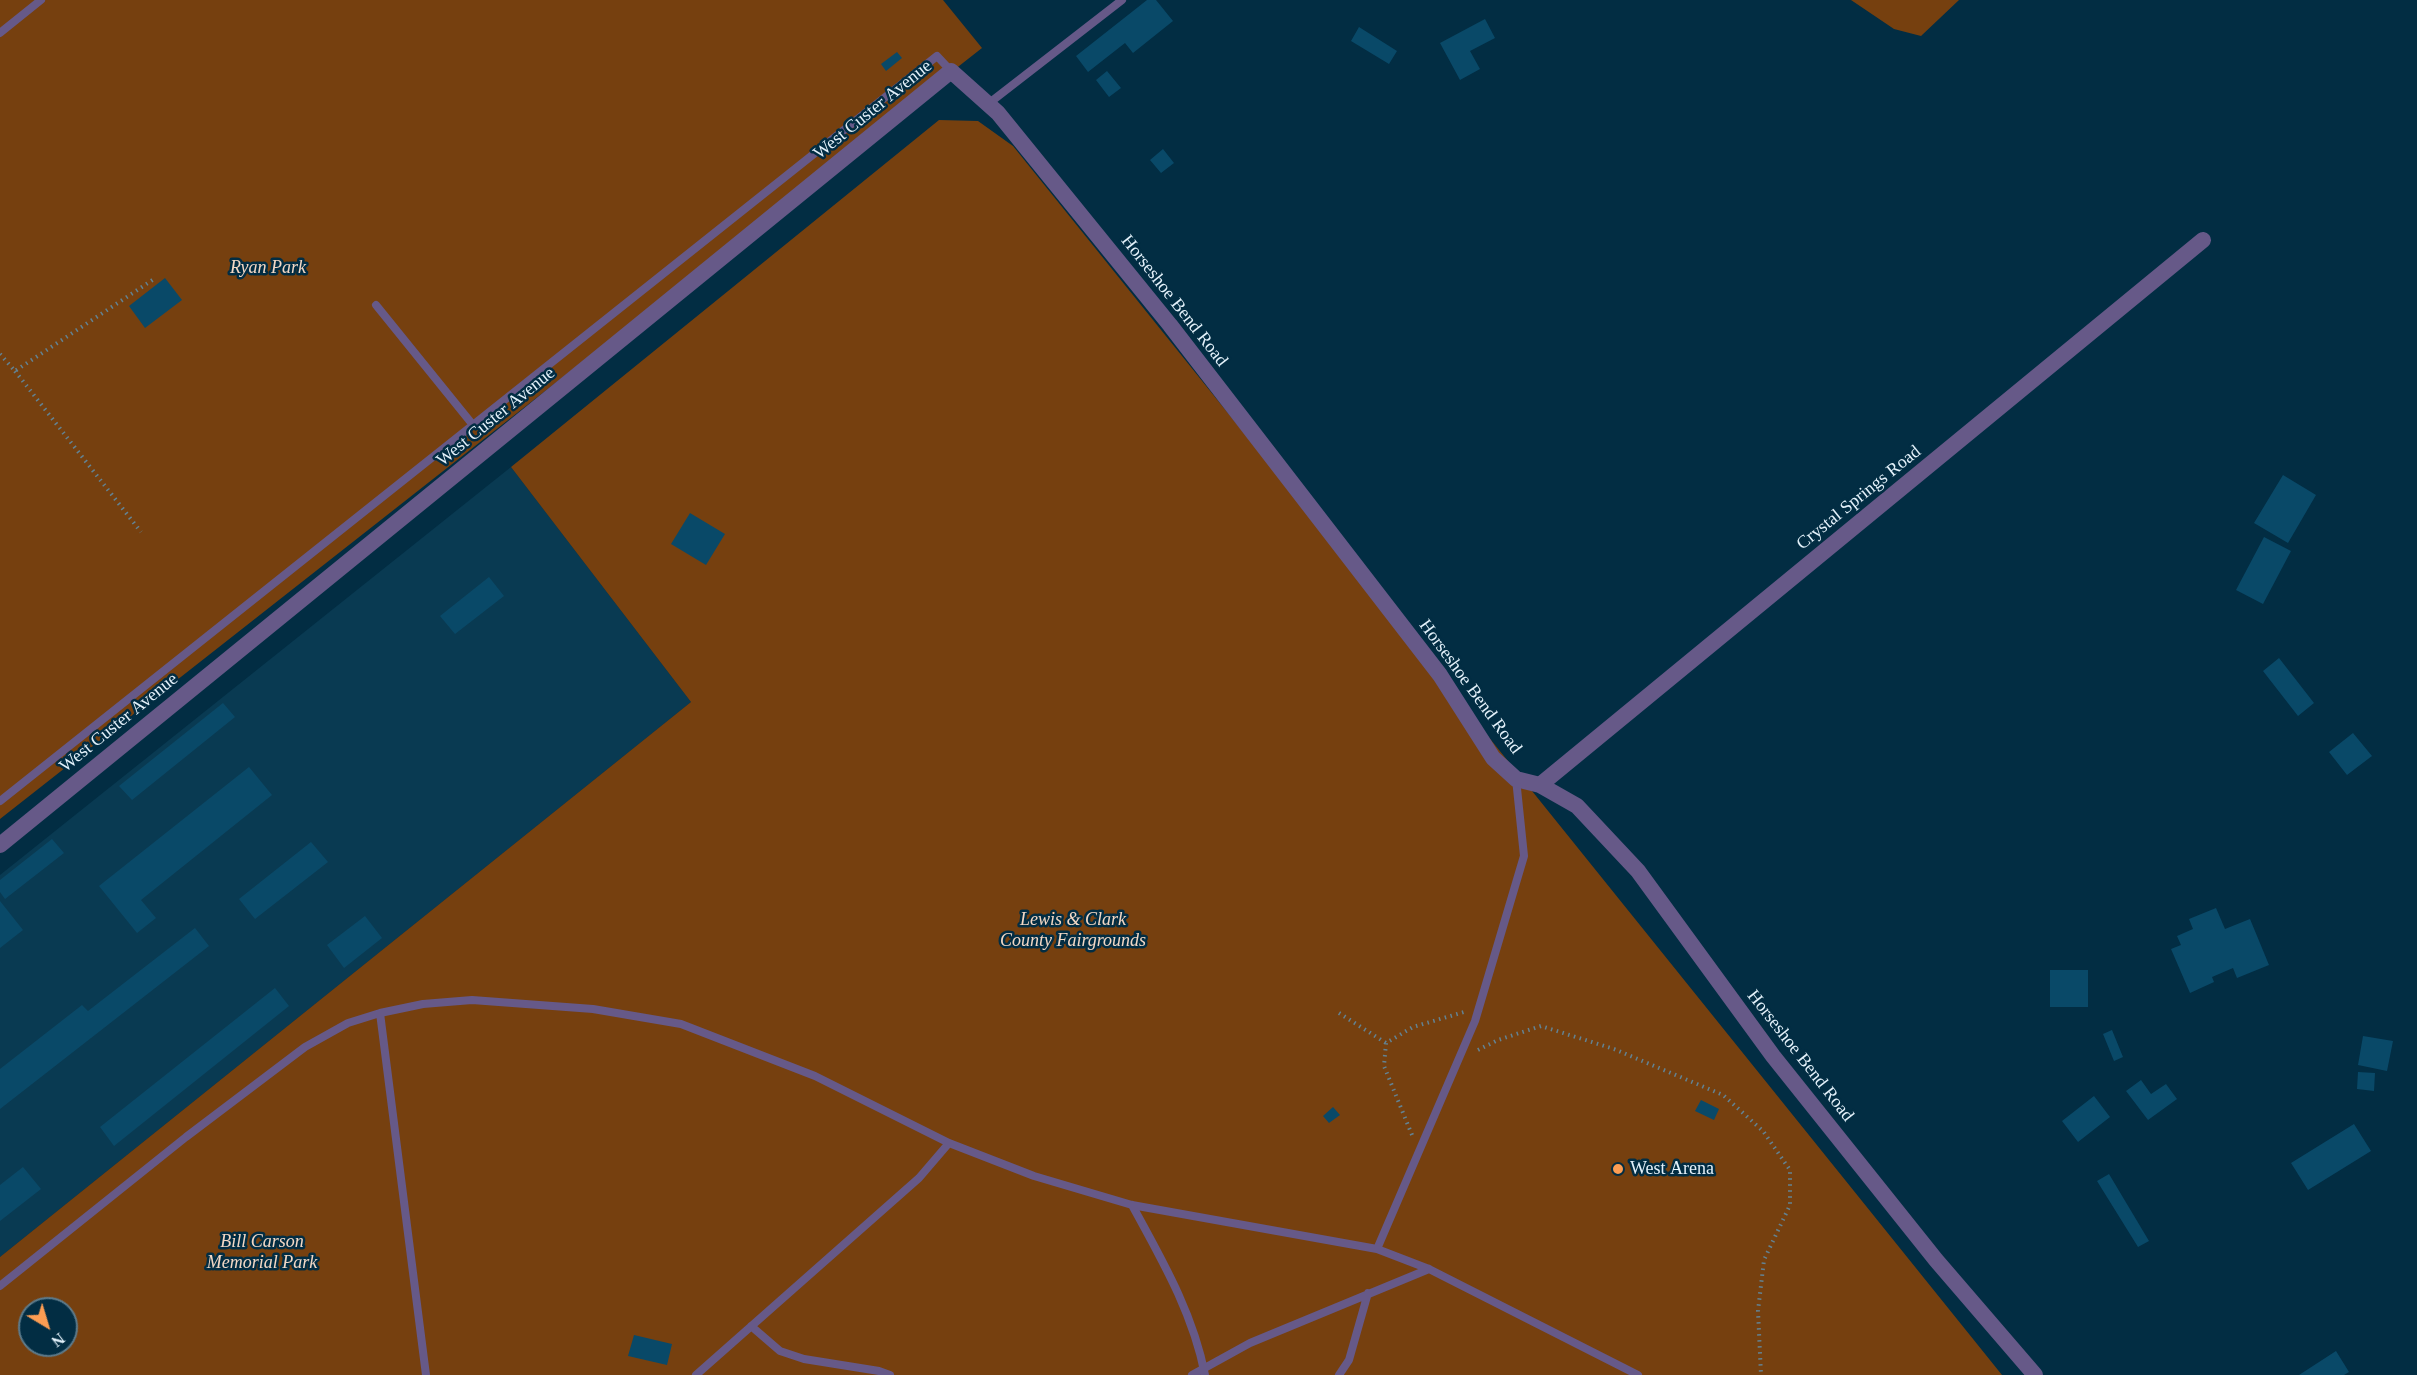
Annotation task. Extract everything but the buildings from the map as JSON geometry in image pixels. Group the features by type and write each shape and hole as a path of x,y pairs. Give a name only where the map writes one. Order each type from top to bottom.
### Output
{"street":[{"name":"West Custer Avenue","path":"0,845 951,71 988,104 1012,130"},
{"name":"Horseshoe Bend Road","path":"1012,130 1170,325 1440,675 1493,758 1516,779 1540,785 1577,806 1638,871 1773,1056 1936,1260 2035,1375"},
{"name":"Crystal Springs Road","path":"1540,785 2203,240"}],"lane":[{"path":"0,33 41,0"},
{"path":"988,104 1122,0"},
{"path":"0,801 937,56 951,71"},
{"path":"376,305 473,425"},
{"path":"1377,1249 1479,1008 1524,855 1516,779"},
{"path":"0,1286 186,1137 305,1047 348,1023 380,1013 423,1004 472,1000 593,1009 681,1024 815,1076 949,1143 1034,1176 1132,1205 1377,1249 1430,1269 1638,1375"},
{"path":"380,1013 426,1375"},
{"path":"696,1375 919,1178 949,1143"},
{"path":"1132,1205 1174,1281 1187,1312 1204,1372"},
{"path":"1192,1375 1204,1372 1250,1343 1430,1269"},
{"path":"1340,1375 1349,1360 1368,1293"},
{"path":"751,1326 780,1351 804,1359 879,1371 890,1375"}],"path":[{"path":"15,372 154,279"},
{"path":"0,354 141,532"},
{"path":"1386,1043 1413,1027 1479,1008"},
{"path":"1339,1013 1386,1043"},
{"path":"1458,1060 1498,1040 1541,1026 1614,1049 1723,1095 1763,1131 1790,1170 1790,1205 1764,1260 1758,1311 1761,1375"},
{"path":"1386,1043 1384,1066 1397,1094 1418,1153"}],"shaded area":[{"path":"511,467 691,702 0,1257 0,875"}],"green space":[{"name":"Ryan Park","path":"0,0 943,0 982,48 0,819"},
{"path":"1851,0 1959,0 1921,36 1894,29"},
{"name":"Lewis & Clark County Fairgrounds","path":"939,120 978,121 1013,146 2002,1375 0,1375 0,1257 691,702 511,467"}],"place":[{"name":"West Arena","path":"1618,1169"}],"park label":[{"name":"Bill Carson Memorial Park","path":"262,1252"}]}
